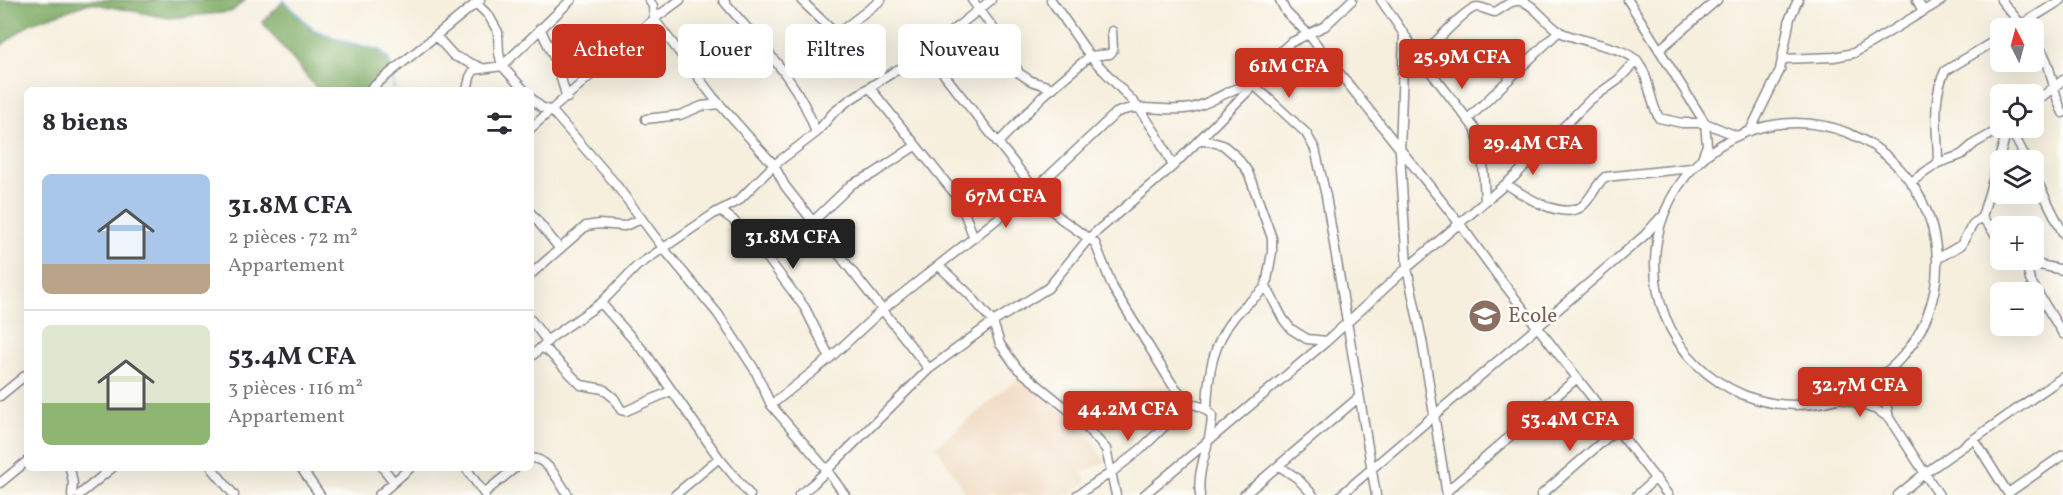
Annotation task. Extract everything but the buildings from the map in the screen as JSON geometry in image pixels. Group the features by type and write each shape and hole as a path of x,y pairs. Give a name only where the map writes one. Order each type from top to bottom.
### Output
{"street":[{"path":"468,87 474,70 502,66 571,0"},
{"path":"649,0 653,6 654,19 678,49"},
{"path":"534,126 654,19 680,0"},
{"path":"723,0 743,24"},
{"path":"801,0 826,24"},
{"path":"849,24 881,0"},
{"path":"972,0 997,33 1019,73 1031,81 1053,88"},
{"path":"961,24 991,0"},
{"path":"1051,0 1090,56 1139,108 1157,135 1173,166"},
{"path":"1280,0 1286,12 1309,35 1400,152 1460,224 1668,495"},
{"path":"799,495 929,369 993,322 1048,288 1089,238 1173,166 1254,85 1279,53 1290,43 1325,26 1352,0"},
{"path":"1381,0 1420,58 1476,130 1483,165 1485,201"},
{"path":"1628,0 1705,123 1707,145 1702,159"},
{"path":"1659,50 1717,0"},
{"path":"1750,131 1780,70 1790,18 1798,0"},
{"path":"1917,0 1923,11"},
{"path":"1783,59 1834,57 1854,52 1942,0"},
{"path":"2001,0 2014,18"},
{"path":"2034,18 2061,0"},
{"path":"1420,58 1462,16 1477,7 1495,12 1512,1 1523,1 1559,31 1626,52 1637,60 1644,73 1652,105 1659,118 1683,123 1705,123 1737,136"},
{"path":"373,87 478,2 498,32 502,66 521,87"},
{"path":"540,28 556,62 567,98"},
{"path":"998,143 1053,88 1090,56 1110,54 1113,50 1112,31"},
{"path":"1468,118 1559,31"},
{"path":"1404,34 1400,152 1407,268 1447,493"},
{"path":"436,36 454,56 482,68"},
{"path":"1938,163 1937,90 1941,79 1945,71 1990,44"},
{"path":"2044,53 2050,67 2057,102 2063,113"},
{"path":"773,60 785,74"},
{"path":"1144,495 1327,342 1407,268 1506,184 1590,100 1618,80 1637,60"},
{"path":"534,354 601,303 637,267 738,201 774,165 816,132 833,113 848,101 898,70"},
{"path":"700,78 720,104 774,165 785,186 929,369"},
{"path":"788,78 807,108 816,132"},
{"path":"947,78 1034,190 1060,218 1095,243 1107,275 1126,311 1172,384 1189,403 1207,410 1212,416 1210,438 1198,485 1200,495"},
{"path":"2044,94 2063,80"},
{"path":"771,405 830,358 882,310 1034,190 1110,117 1124,109 1191,108 1242,87 1254,85"},
{"path":"1254,85 1306,133 1315,149 1326,196 1376,495"},
{"path":"870,88 959,199 974,238"},
{"path":"534,101 541,107 552,111 614,182 664,249 718,314 755,370 771,405 826,469 845,495"},
{"path":"646,118 680,115 702,106 720,104"},
{"path":"1791,123 1832,128 1870,144 1892,161 1911,182 1930,219 1937,259 1934,294 1923,326 1908,350 1889,370 1867,386 1842,398 1800,405 1759,401 1727,388 1699,368 1680,347 1664,317 1658,297 1654,256 1663,215 1675,190 1692,168 1737,136 1750,131 1791,123"},
{"path":"1911,182 1938,163 1960,155 1990,135"},
{"path":"1937,259 1960,244 1973,224 1982,217 2006,138"},
{"path":"1200,139 1223,146 1237,157 1248,172 1272,238 1266,286 1273,304 1291,329 1307,339 1327,342"},
{"path":"763,252 788,241 813,222 852,184 873,174 915,146"},
{"path":"1506,184 1554,209 1568,211 1581,207 1605,177 1692,168"},
{"path":"2044,195 2063,233"},
{"path":"721,211 733,220 763,252 805,308 830,358"},
{"path":"1341,495 1645,235 1663,215"},
{"path":"534,217 560,249"},
{"path":"1982,217 1990,228"},
{"path":"534,271 586,226 599,224 624,226 642,219"},
{"path":"939,266 993,322 994,332 1010,360 1018,369 1071,412 1106,449 1116,495"},
{"path":"2044,266 2063,270"},
{"path":"2027,270 2030,280 2063,334"},
{"path":"1207,410 1208,390 1217,340 1235,315 1266,286"},
{"path":"601,303 647,356 719,458 750,495"},
{"path":"534,325 548,351 580,385 603,389 614,398 621,410 626,411 671,391"},
{"path":"1889,370 1884,386 1889,418 1938,495"},
{"path":"0,396 24,376"},
{"path":"1898,495 1925,473 2063,377"},
{"path":"1447,493 1578,378"},
{"path":"1244,495 1358,398"},
{"path":"1842,398 1877,410 1889,418"},
{"path":"1077,495 1141,449 1189,403"},
{"path":"1541,495 1617,429"},
{"path":"1974,439 2009,494 2063,454"},
{"path":"534,457 544,462 568,495"},
{"path":"675,495 719,458"},
{"path":"0,483 24,463"},
{"path":"1280,466 1297,478 1313,495"},
{"path":"71,471 72,495"},
{"path":"80,495 108,471"},
{"path":"214,471 234,495"},
{"path":"303,471 320,495"},
{"path":"385,471 394,482"},
{"path":"379,495 407,471"},
{"path":"468,471 485,494 512,471"},
{"path":"1636,495 1656,478"}],"shaded area":[{"path":"1022,375 1037,393 1068,416 1092,439 1105,462 1082,473 1087,483 1069,495 967,495 936,446"}],"green space":[{"path":"0,0 245,0 231,12 169,18 90,3 31,23 0,46"},
{"path":"284,1 314,30 349,43 380,50 389,60 392,74 376,87 316,87 262,22"}],"waterway":[{"path":"283,0 313,30 349,43 380,50 389,60 391,69"},
{"path":"392,75 394,87"}],"place":[{"name":"Ecole","path":"1485,316"}]}
